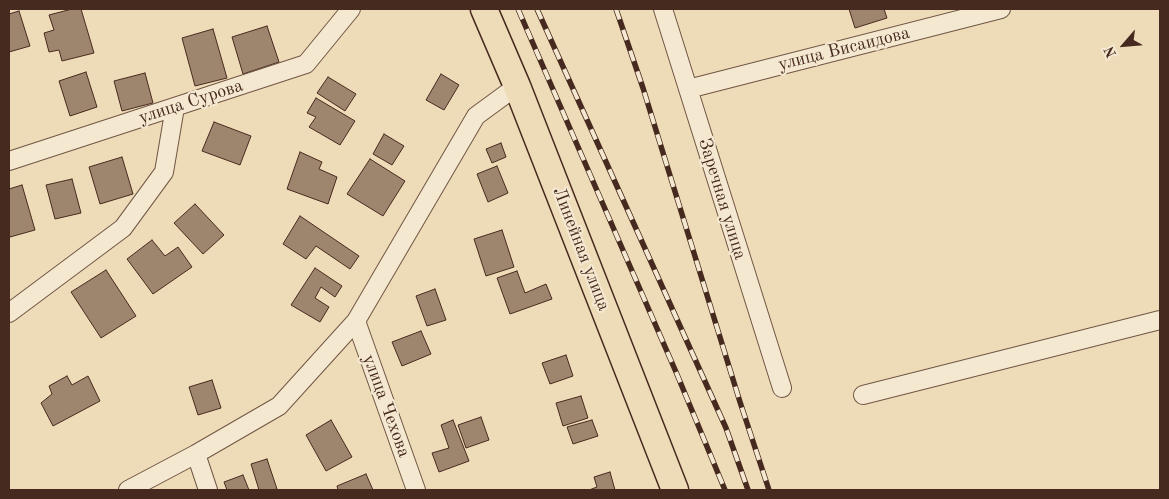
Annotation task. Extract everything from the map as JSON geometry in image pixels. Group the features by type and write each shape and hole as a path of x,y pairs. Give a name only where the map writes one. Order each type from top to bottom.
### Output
{"main road":[{"name":"Линейная улица","path":"484,9 517,86 675,490"}],"street":[{"name":"улица Сурова","path":"9,161 306,64 351,9"},
{"name":"Заречная улица","path":"663,9 782,388"},
{"name":"улица Висаидова","path":"688,89 1001,9"},
{"path":"128,490 196,454 279,406 356,321 476,116 517,86"},
{"path":"9,313 123,228 164,172 174,107"},
{"path":"863,395 1160,320"},
{"name":"улица Чехова","path":"356,321 416,490"},
{"path":"196,454 208,490"}],"building":[{"path":"72,9 81,9 94,53 62,61 59,50 49,52 44,33 54,30 49,15"},
{"path":"849,9 884,9 887,18 855,28"},
{"path":"19,11 30,46 9,52 9,14"},
{"path":"267,26 279,62 243,74 232,37"},
{"path":"213,29 227,78 195,86 182,38"},
{"path":"86,72 97,107 70,116 59,81"},
{"path":"145,73 153,103 122,111 114,81"},
{"path":"441,74 459,85 444,110 426,100"},
{"path":"328,77 356,94 345,111 317,93"},
{"path":"316,98 355,121 340,145 309,127 316,117 307,113"},
{"path":"214,122 251,136 240,165 202,151"},
{"path":"384,134 404,146 392,165 373,154"},
{"path":"501,143 506,157 492,163 486,149"},
{"path":"300,152 322,162 319,169 337,177 328,204 287,189"},
{"path":"122,157 133,194 100,204 89,167"},
{"path":"370,159 405,181 383,216 347,194"},
{"path":"497,166 508,193 488,202 477,174"},
{"path":"72,179 81,213 55,219 46,185"},
{"path":"22,185 35,230 10,237 9,189"},
{"path":"195,204 224,235 203,254 174,223"},
{"path":"300,216 359,256 350,269 316,246 306,259 283,244"},
{"path":"502,230 514,267 486,276 474,239"},
{"path":"152,240 165,256 178,247 192,267 153,294 127,259"},
{"path":"315,268 342,286 335,297 321,287 315,298 329,307 320,322 291,305"},
{"path":"106,270 136,316 101,338 71,292"},
{"path":"517,271 525,293 546,284 552,299 510,314 497,278"},
{"path":"435,289 446,320 427,326 416,296"},
{"path":"421,331 431,354 402,366 392,342"},
{"path":"566,355 573,376 550,384 542,363"},
{"path":"67,376 72,385 88,376 100,401 53,426 41,403 52,394 49,386"},
{"path":"212,380 221,408 198,415 189,387"},
{"path":"581,396 588,418 563,426 556,403"},
{"path":"481,417 489,440 466,448 458,425"},
{"path":"331,420 352,457 326,471 306,435"},
{"path":"453,420 469,461 439,472 432,453 449,448 441,425"},
{"path":"592,420 598,436 573,444 567,427"},
{"path":"267,459 277,489 259,490 251,464"},
{"path":"610,472 615,490 589,490 597,487 594,477"},
{"path":"366,474 373,490 338,490 337,486"},
{"path":"243,475 249,490 227,490 224,482"}],"railway":[{"path":"518,9 676,372 725,490"},
{"path":"537,9 726,428 748,490"},
{"path":"616,9 643,88 769,490"}]}
